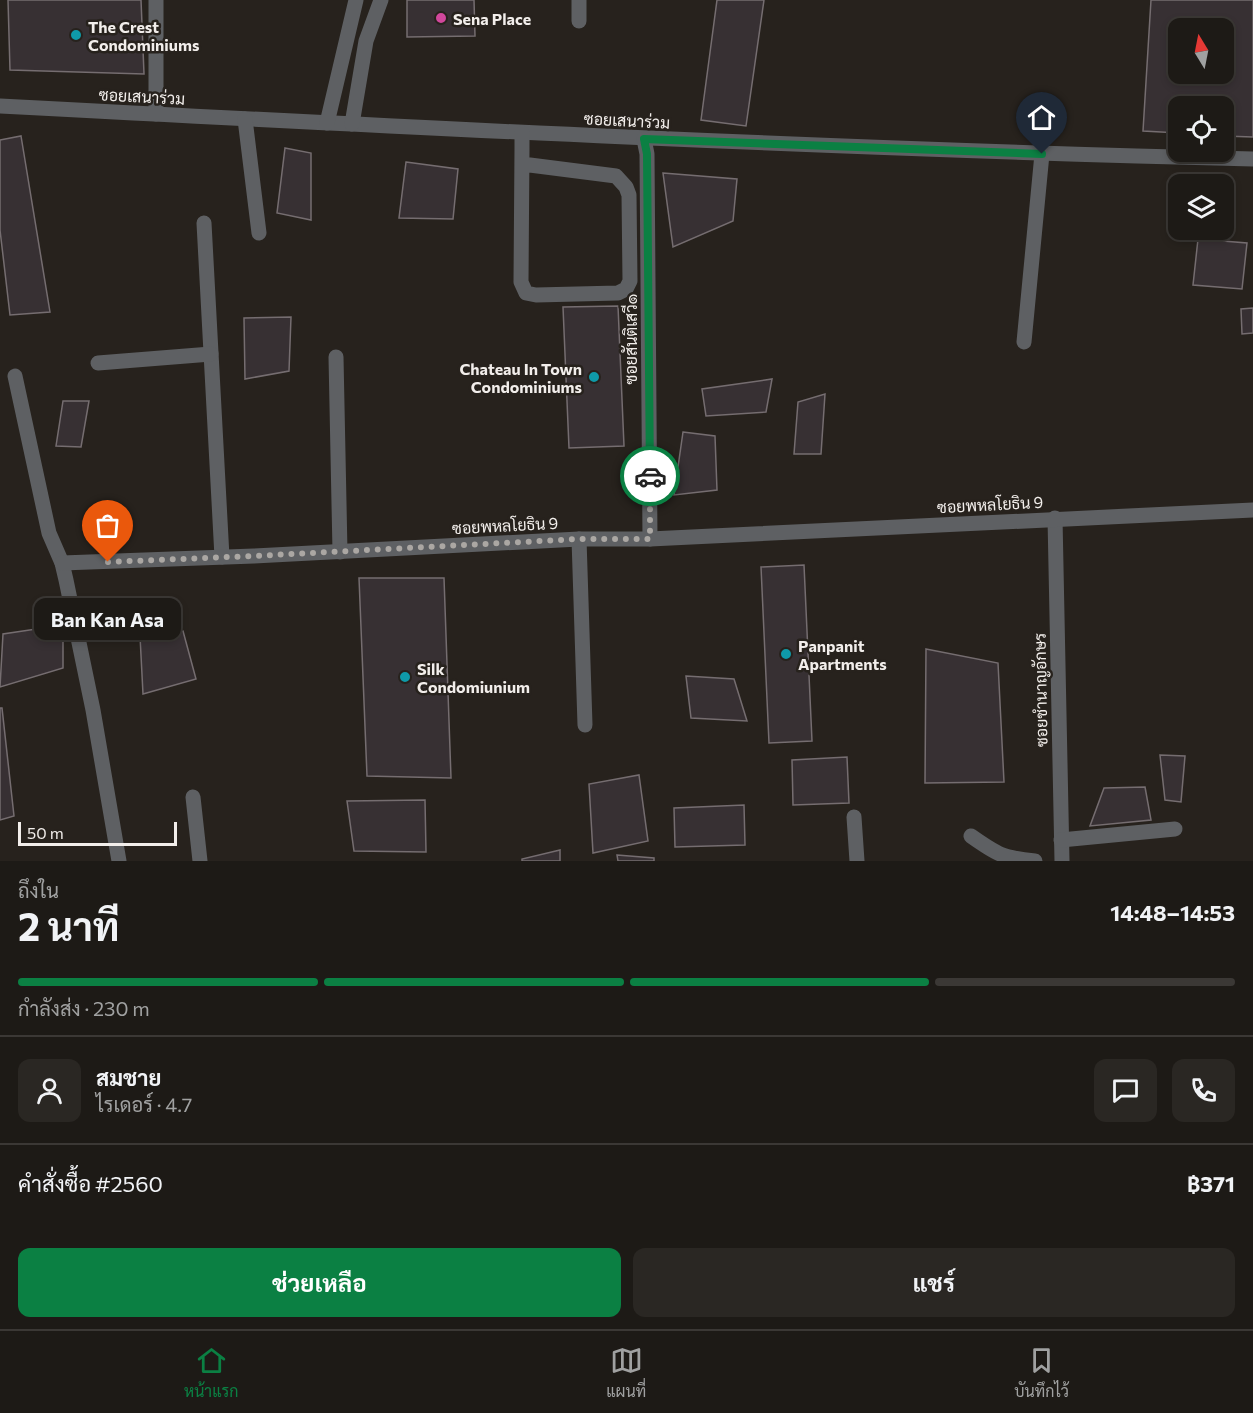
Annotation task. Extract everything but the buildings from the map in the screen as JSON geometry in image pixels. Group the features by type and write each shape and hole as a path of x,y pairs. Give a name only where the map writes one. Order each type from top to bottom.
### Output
{"street":[{"path":"156,0 156,114"},
{"path":"327,123 356,0"},
{"path":"352,124 366,41 381,0"},
{"path":"579,0 579,21"},
{"name":"ซอยเสนาร่วม","path":"0,106 644,139 1042,154 1253,159"},
{"path":"245,119 259,233"},
{"path":"522,133 521,282 526,293 536,295 618,293 626,289 630,281 629,195 626,187 616,176 522,165"},
{"name":"ซอยสันติเสวี๑","path":"644,139 647,154 650,539"},
{"path":"1024,342 1042,154"},
{"path":"204,223 222,558"},
{"path":"98,363 211,354"},
{"path":"336,357 340,552"},
{"path":"15,376 49,533 62,563 93,710 119,861"},
{"name":"ซอยพหลโยธิน 9","path":"62,563 222,558 579,539 650,539 1253,510"},
{"name":"ซอยชำนาญอักษร","path":"1055,518 1062,861"},
{"path":"579,539 585,725"},
{"path":"193,797 200,861"},
{"path":"854,817 857,861"},
{"path":"1061,840 1175,829"},
{"path":"971,836 996,854 1035,861"}],"way so far":[{"path":"108,562 579,539 650,539 650,476"}],"place":[{"name":"Sena Place","path":"441,18"},
{"name":"The Crest Condominiums","path":"76,35"},
{"name":"Chateau In Town Condominiums","path":"594,377"},
{"name":"Ban Kan Asa","path":"108,562"},
{"name":"Panpanit Apartments","path":"786,654"},
{"name":"Silk Condomiunium","path":"405,677"}],"route":[{"path":"650,476 647,154 644,139 1042,154"}]}
